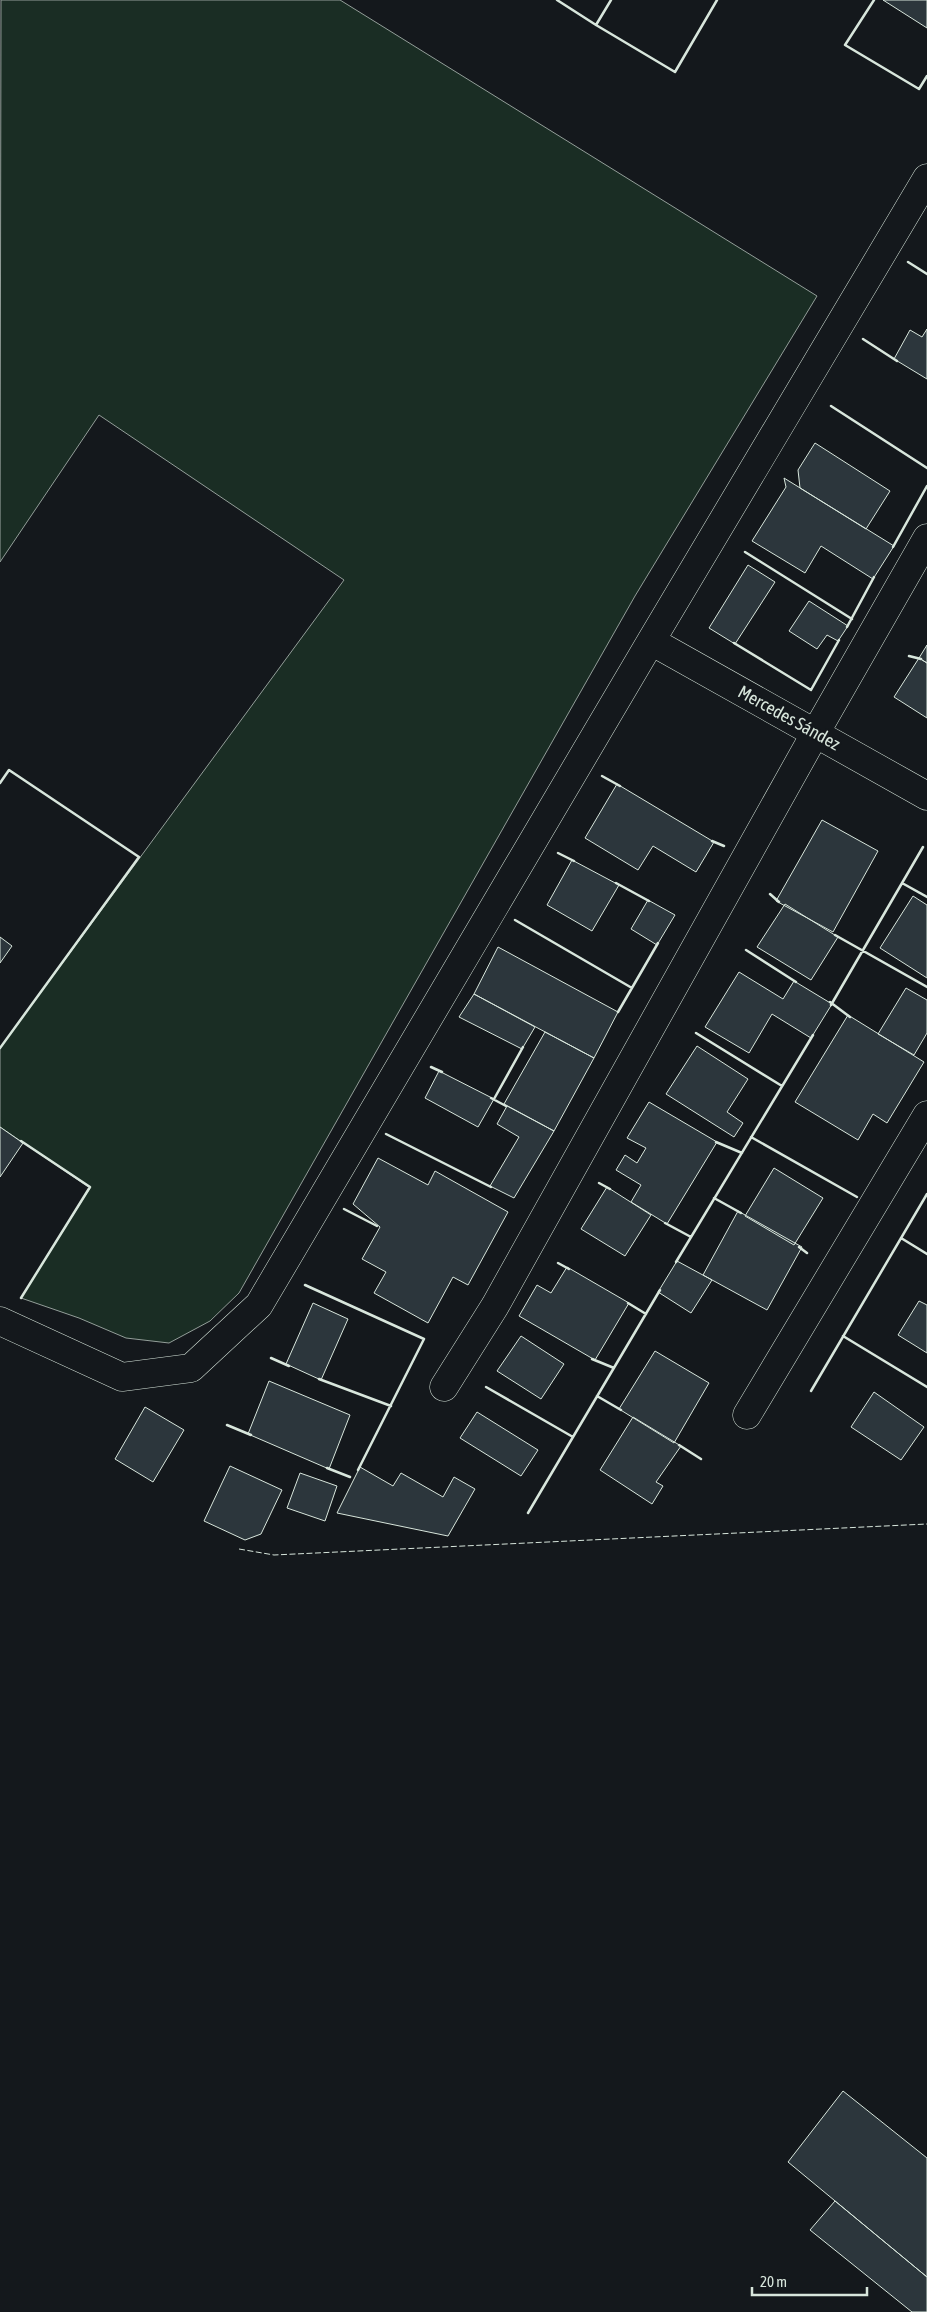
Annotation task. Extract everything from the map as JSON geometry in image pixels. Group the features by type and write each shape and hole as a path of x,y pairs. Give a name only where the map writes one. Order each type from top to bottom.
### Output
{"street":[{"path":"0,1321 122,1377 191,1368 259,1305 927,178"},
{"path":"444,1387 495,1306 816,732 927,538"},
{"name":"Mercedes Sández","path":"651,641 927,796"},
{"path":"747,1415 927,1115"}],"green space":[{"path":"1,0 340,0 817,296 635,596 239,1293 210,1321 169,1343 126,1338 79,1318 21,1298 90,1188 0,1127 0,1048 344,580 99,415 0,562"}],"building":[{"path":"883,0 927,0 927,28"},
{"path":"927,329 927,379 894,359 910,330 922,337"},
{"path":"815,443 890,491 866,529 800,488 798,470"},
{"path":"784,478 894,546 873,579 821,546 805,573 752,541 786,487"},
{"path":"748,565 775,582 735,644 709,628"},
{"path":"809,601 848,626 838,641 827,635 817,649 789,631"},
{"path":"927,645 927,663 919,658"},
{"path":"919,658 927,663 927,718 894,697"},
{"path":"617,784 714,842 696,872 653,846 638,870 585,838"},
{"path":"822,820 878,851 833,932 776,901"},
{"path":"572,860 619,885 592,931 547,905"},
{"path":"913,896 927,905 927,978 880,948"},
{"path":"648,900 675,915 657,945 631,929"},
{"path":"785,904 838,937 811,980 757,947"},
{"path":"0,937 12,946 0,963"},
{"path":"498,947 618,1012 594,1058 474,994"},
{"path":"739,972 783,999 794,981 832,1004 811,1038 772,1014 749,1053 705,1027"},
{"path":"906,988 927,1000 927,1033 914,1055 878,1034"},
{"path":"474,994 535,1027 522,1049 459,1017"},
{"path":"848,1015 924,1062 887,1123 873,1114 858,1140 795,1102"},
{"path":"545,1032 594,1058 554,1131 504,1104"},
{"path":"697,1046 748,1079 727,1112 743,1123 734,1137 666,1094"},
{"path":"439,1071 494,1099 478,1127 425,1098"},
{"path":"649,1102 717,1142 667,1224 631,1202 641,1185 616,1170 625,1155 637,1163 646,1148 627,1138"},
{"path":"507,1106 554,1131 514,1198 490,1186 519,1137 497,1124"},
{"path":"0,1127 23,1143 0,1177"},
{"path":"378,1158 428,1185 435,1171 508,1212 468,1285 453,1277 428,1323 374,1293 386,1272 362,1259 380,1227 353,1204"},
{"path":"774,1168 823,1198 794,1245 745,1216"},
{"path":"607,1187 651,1215 625,1256 581,1229"},
{"path":"738,1211 802,1247 767,1310 703,1275"},
{"path":"677,1261 712,1280 691,1313 658,1292"},
{"path":"567,1267 629,1303 595,1360 519,1316 537,1285 551,1293"},
{"path":"919,1301 927,1305 927,1353 898,1335"},
{"path":"313,1303 348,1319 321,1380 286,1364"},
{"path":"521,1336 564,1364 541,1399 497,1371"},
{"path":"655,1351 709,1383 674,1443 619,1409"},
{"path":"269,1381 350,1415 329,1469 248,1434"},
{"path":"874,1392 924,1427 901,1460 851,1427"},
{"path":"145,1407 184,1430 153,1482 115,1459"},
{"path":"477,1412 538,1450 521,1476 460,1438"},
{"path":"633,1417 681,1446 656,1482 663,1486 652,1504 600,1470"},
{"path":"230,1466 282,1490 261,1534 245,1540 204,1521"},
{"path":"360,1467 393,1486 401,1473 443,1497 454,1477 475,1489 448,1536 337,1513"},
{"path":"300,1473 337,1486 325,1521 287,1508"},
{"path":"843,2091 927,2158 927,2277 788,2162"},
{"path":"835,2201 927,2277 927,2312 912,2312 810,2230"}],"fence":[{"path":"239,1549 274,1555 927,1524"}],"wall":[{"path":"557,0 596,25"},
{"path":"611,0 596,25 675,72 717,0"},
{"path":"874,0 845,45 919,89 927,76"},
{"path":"908,262 927,274"},
{"path":"863,339 897,361"},
{"path":"831,406 927,468"},
{"path":"893,547 927,486"},
{"path":"745,552 852,619"},
{"path":"847,627 874,577"},
{"path":"734,643 811,690 839,640"},
{"path":"909,656 921,659"},
{"path":"0,783 9,770 139,857 0,1048"},
{"path":"602,776 620,786"},
{"path":"712,841 724,846"},
{"path":"831,1005 923,847"},
{"path":"558,853 574,861"},
{"path":"616,883 649,901"},
{"path":"902,883 927,897"},
{"path":"770,894 779,902"},
{"path":"515,920 632,988"},
{"path":"835,935 927,987"},
{"path":"618,1012 658,943"},
{"path":"746,950 796,982"},
{"path":"830,1002 850,1017"},
{"path":"696,1033 782,1086"},
{"path":"676,1262 813,1035"},
{"path":"494,1099 523,1047"},
{"path":"431,1067 442,1072"},
{"path":"491,1098 506,1106"},
{"path":"386,1134 491,1187"},
{"path":"751,1137 857,1197"},
{"path":"21,1141 90,1187 21,1298"},
{"path":"716,1142 742,1153"},
{"path":"599,1183 610,1189"},
{"path":"811,1391 927,1194"},
{"path":"714,1198 741,1213"},
{"path":"344,1209 377,1226"},
{"path":"665,1223 691,1237"},
{"path":"901,1238 927,1254"},
{"path":"799,1247 807,1253"},
{"path":"558,1263 569,1269"},
{"path":"305,1285 424,1339 358,1470"},
{"path":"528,1513 660,1290"},
{"path":"628,1303 646,1314"},
{"path":"843,1336 927,1387"},
{"path":"271,1358 289,1366"},
{"path":"592,1359 614,1368"},
{"path":"319,1379 391,1406"},
{"path":"486,1387 573,1437"},
{"path":"597,1396 621,1410"},
{"path":"227,1425 251,1435"},
{"path":"679,1445 701,1459"},
{"path":"327,1468 350,1477"}]}
